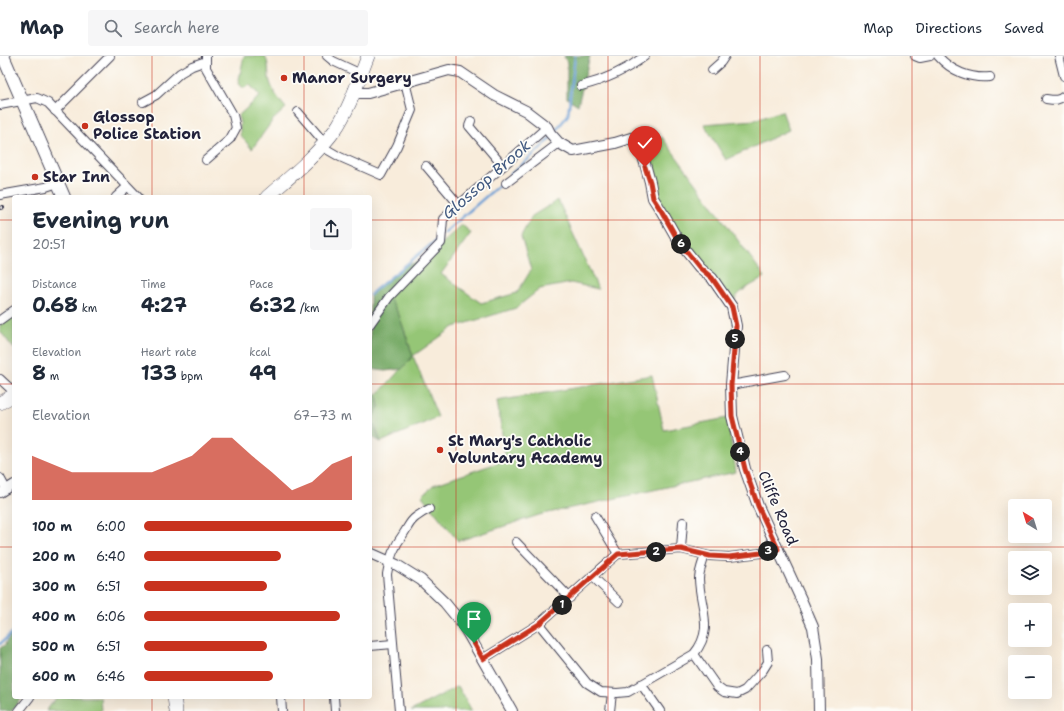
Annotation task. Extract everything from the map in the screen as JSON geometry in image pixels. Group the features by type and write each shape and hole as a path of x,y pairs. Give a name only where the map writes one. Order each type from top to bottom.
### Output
{"main road":[{"path":"3,56 22,102 37,131 63,195"},
{"path":"269,195 305,165 335,130 368,56"},
{"path":"0,403 12,395"},
{"path":"174,699 176,711"}],"street":[{"path":"55,111 110,56"},
{"path":"327,56 333,61 361,74"},
{"path":"581,86 605,80 618,74 645,56"},
{"path":"712,70 725,56"},
{"path":"915,56 920,58 930,56"},
{"path":"938,56 944,63 956,71 979,77 990,76"},
{"path":"1059,56 1064,76"},
{"path":"142,102 156,95 180,73 206,59 206,68 233,115 236,128 230,139 206,160"},
{"path":"354,90 360,93 368,93 449,70 460,72 494,95 526,111 549,130 558,142 506,183"},
{"path":"298,112 322,144 340,157 382,175 397,146 412,110 405,82"},
{"path":"1046,99 1055,101 1064,96"},
{"path":"0,105 37,98 48,103 136,195"},
{"path":"471,121 469,126 503,166"},
{"path":"372,321 389,297 441,243 442,219 503,166 549,130"},
{"name":"Cliffe Road","path":"558,142 573,151 615,143 631,138 641,138 641,149 653,198 679,242 699,267 712,278 732,307 736,326 731,385 732,416 745,469 758,506 800,597 812,627 818,659 819,711"},
{"path":"426,166 459,205"},
{"path":"0,195 46,187 58,183"},
{"path":"118,195 127,187"},
{"path":"0,320 12,311"},
{"path":"731,385 785,375"},
{"path":"0,379 12,392"},
{"path":"0,478 3,491 12,485"},
{"path":"399,711 387,574 389,561 400,537 419,514 429,509"},
{"path":"595,516 618,554"},
{"path":"681,549 683,522"},
{"path":"516,542 570,598"},
{"path":"483,659 539,624 618,554 681,549 705,555 739,556 778,549"},
{"path":"372,554 389,561 421,580 445,603 463,625 512,711"},
{"path":"539,624 587,683 602,692 628,692 694,654 701,644 705,630 699,577 705,555"},
{"path":"592,576 619,602"},
{"path":"372,646 393,644"},
{"path":"694,654 717,687 724,692 737,694 745,690 763,670 768,662 767,650"},
{"path":"641,684 660,711"},
{"path":"610,711 612,693"},
{"path":"19,711 28,699"},
{"path":"281,699 282,711"},
{"path":"334,699 335,711"}],"green space":[{"path":"244,56 265,56 273,90 286,108 273,120 252,149 240,135 240,123 238,116 260,96 250,85 244,88 238,84"},
{"path":"564,56 590,56 578,105 567,98 567,63"},
{"path":"782,111 789,130 726,160 704,124 755,120"},
{"path":"662,137 765,277 742,291 735,298 733,303 688,248 658,197 647,152 649,147"},
{"path":"558,200 598,289 571,283 540,289 516,308 454,327 413,356 399,315 389,297 421,261 462,225 471,233 441,274 481,303 517,293 531,270 521,236 532,216"},
{"path":"421,261 389,297 399,315 413,356 402,369 385,371 372,369 372,293 407,265"},
{"path":"12,316 12,346 0,331 0,325"},
{"path":"413,356 438,417 381,442 372,419 379,407 377,395"},
{"path":"652,375 664,430 727,418 736,472 539,515 458,541 422,496 433,485 506,460 497,401"},
{"path":"377,395 379,407 372,419 372,396"},
{"path":"372,419 381,442 372,437"},
{"path":"12,636 12,699 21,699 12,711 0,711 0,648 5,645"},
{"path":"458,686 472,711 411,711"},
{"path":"55,699 100,699 101,711 46,711"}],"waterway":[{"name":"Glossop Brook","path":"553,134 568,115 575,56"},
{"name":"Glossop Brook","path":"510,175 550,138"},
{"name":"Glossop Brook","path":"444,233 505,180"},
{"name":"Glossop Brook","path":"372,293 439,238"},
{"name":"Glossop Brook","path":"0,644 12,633"}],"place":[{"name":"Manor Surgery","path":"284,78"},
{"name":"Glossop Police Station","path":"85,126"},
{"name":"Star Inn","path":"35,177"},
{"name":"St Mary's Catholic Voluntary Academy","path":"440,450"}],"route":[{"path":"474,643 483,659 535,628 618,554 671,551 681,549 710,556 729,557 761,553 778,549 758,506 745,469 732,416 731,385 736,326 732,307 712,278 699,267 679,242 653,198 645,167"}]}
